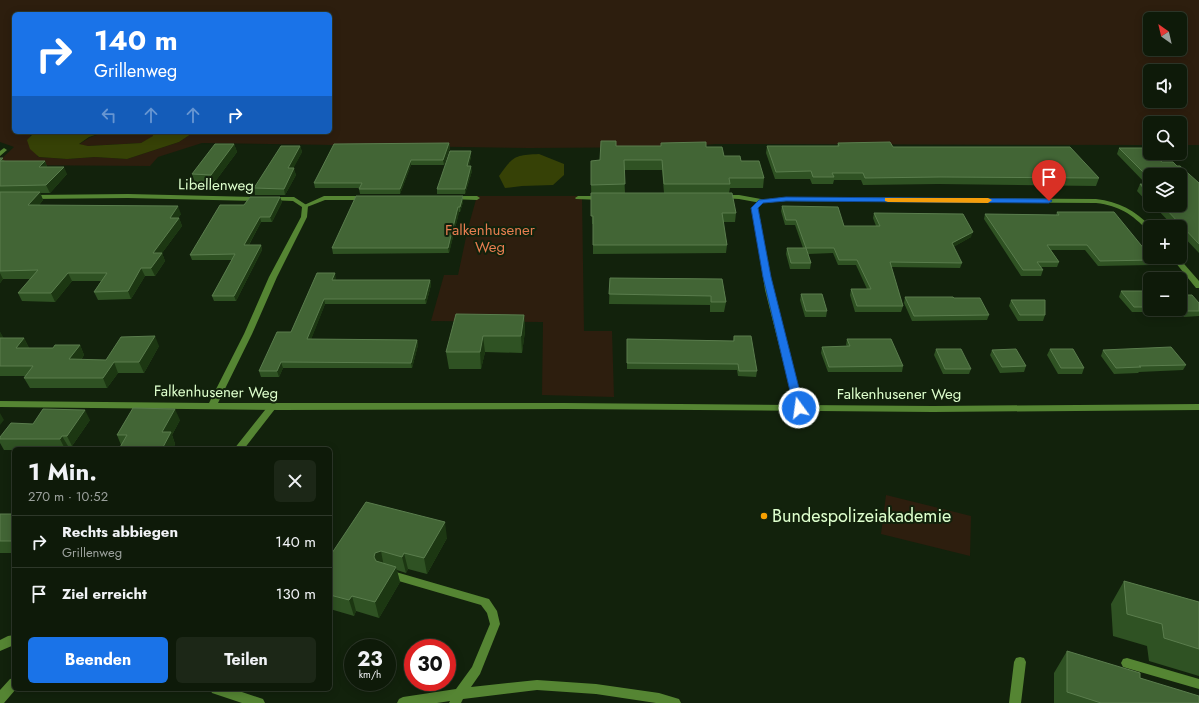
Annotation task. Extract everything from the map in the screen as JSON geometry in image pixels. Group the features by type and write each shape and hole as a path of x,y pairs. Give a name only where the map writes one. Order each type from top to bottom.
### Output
{"street":[{"name":"Libellenweg","path":"22,197 128,196 294,200 305,206"},
{"path":"716,198 738,197 761,201 786,199 1096,201 1116,204 1131,211 1143,223"},
{"path":"212,406 248,334 273,277 304,217 305,206 324,198 371,198"},
{"path":"448,198 477,198"},
{"path":"578,198 608,198"},
{"path":"761,201 755,208 767,277 799,408"},
{"path":"1180,264 1199,286"},
{"name":"Falkenhusener Weg","path":"0,404 272,407 1199,407"},
{"path":"241,447 272,407"},
{"path":"384,572 485,602 492,611 495,624 476,670 457,698"},
{"path":"0,646 8,640 12,640"},
{"path":"1015,703 1020,662"},
{"path":"1127,663 1199,684"},
{"path":"0,699 12,685"},
{"path":"402,703 457,698 537,685 596,689 659,698 675,703"},
{"path":"222,691 259,703"}],"green space":[{"path":"0,0 1199,0 1199,145 1187,145 1187,116 1143,116 1143,145 716,144 678,147 529,148 202,143 158,157 150,166 0,165 0,160 14,147 0,142"},
{"path":"99,134 154,134 153,137 141,143 88,146 78,145"},
{"path":"477,196 582,196 584,331 612,331 614,397 542,395 543,322 431,321 444,275 458,275 468,228"},
{"path":"886,495 971,516 970,556 881,534"}],"shaded area":[{"path":"33,134 98,134 89,137 79,144 88,146 141,143 153,136 153,134 191,134 179,142 127,159 95,157 67,159 39,157 30,149 27,140"},
{"path":"539,154 564,164 564,175 553,185 505,188 499,176 511,161 519,156"}],"building":[{"path":"601,141 616,141 616,146 661,146 661,143 706,142 706,147 722,147 724,156 740,156 741,161 759,161 764,178 729,178 730,184 664,184 662,160 624,160 625,184 591,185 591,161 600,160"},
{"path":"890,142 893,147 1070,147 1099,178 865,178 863,173 832,173 834,177 813,177 811,171 776,172 767,146 839,146 838,143"},
{"path":"449,143 443,160 411,160 400,189 359,189 362,183 314,183 334,144"},
{"path":"215,144 234,144 211,175 192,174"},
{"path":"281,146 300,146 288,168 294,168 284,189 254,188"},
{"path":"1119,148 1142,148 1143,160 1173,162 1182,168 1143,168 1143,172"},
{"path":"450,151 471,151 467,166 471,166 465,189 437,189"},
{"path":"0,161 45,161 39,167 64,167 46,185 0,186"},
{"path":"1187,172 1199,183 1199,244 1187,231 1187,220 1176,220 1169,212 1187,212"},
{"path":"0,192 40,192 28,205 178,206 170,218 179,218 153,253 162,253 151,268 141,268 128,291 94,292 107,273 68,273 51,293 18,293 38,270 0,271"},
{"path":"591,193 732,193 736,213 722,213 727,245 593,245"},
{"path":"356,196 463,196 460,207 458,207 448,248 332,248"},
{"path":"250,197 280,197 270,217 260,217 244,245 261,245 234,296 212,296 235,254 190,255 220,205 244,205"},
{"path":"782,206 838,207 844,226 880,226 874,213 963,214 973,232 952,243 962,263 890,262 903,306 857,306 851,289 871,289 857,260 839,260 834,248 806,248 796,220 786,220"},
{"path":"1057,212 1114,212 1143,247 1143,260 1100,261 1087,245 1047,245 1059,262 1037,262 1043,270 1023,270 985,214 1059,215"},
{"path":"787,248 806,248 811,263 791,263"},
{"path":"317,273 335,273 332,280 430,280 425,299 324,299 307,339 417,340 411,363 281,362 277,371 259,371 277,332 291,332"},
{"path":"610,278 722,279 726,302 711,302 711,296 609,294"},
{"path":"1121,291 1143,292 1143,307 1134,307"},
{"path":"801,294 822,294 827,311 806,311"},
{"path":"1187,295 1192,295 1199,303 1199,311 1187,311"},
{"path":"905,297 980,298 989,315 914,316"},
{"path":"1011,300 1045,300 1045,315 1020,315"},
{"path":"456,314 524,315 521,336 483,336 480,352 446,352"},
{"path":"155,336 139,362 114,362 103,378 24,378 33,366 0,366 0,338 24,338 16,348 53,348 55,345 80,345 69,359 106,360 121,337"},
{"path":"734,336 751,336 757,371 739,371 738,364 627,363 627,339 734,341"},
{"path":"847,339 891,339 903,366 829,367 822,347 850,346"},
{"path":"1171,347 1186,365 1116,368 1103,350"},
{"path":"936,349 961,349 971,369 945,369"},
{"path":"1016,349 1026,366 1002,367 992,350"},
{"path":"1050,349 1073,349 1084,368 1061,368"},
{"path":"133,408 175,409 162,432 171,432 163,447 120,447 127,435 117,435"},
{"path":"43,409 85,410 67,436 62,436 60,439 0,439 11,423 33,424"},
{"path":"366,502 445,522 424,558 404,553 402,557 381,551 375,553 374,557 376,561 396,567 375,602 352,596 349,600 332,596 332,553"},
{"path":"0,514 12,514 12,541 0,541"},
{"path":"1124,581 1199,602 1199,649 1164,638 1162,624 1127,614"},
{"path":"1067,651 1140,673 1140,678 1199,696 1199,703 1101,703 1067,692"}],"slow traffic":[{"path":"888,200 988,200"}],"place":[{"name":"Bundespolizeiakademie","path":"764,516"}],"route":[{"path":"799,408 769,290 755,208 761,201 786,199 1049,201"}]}
